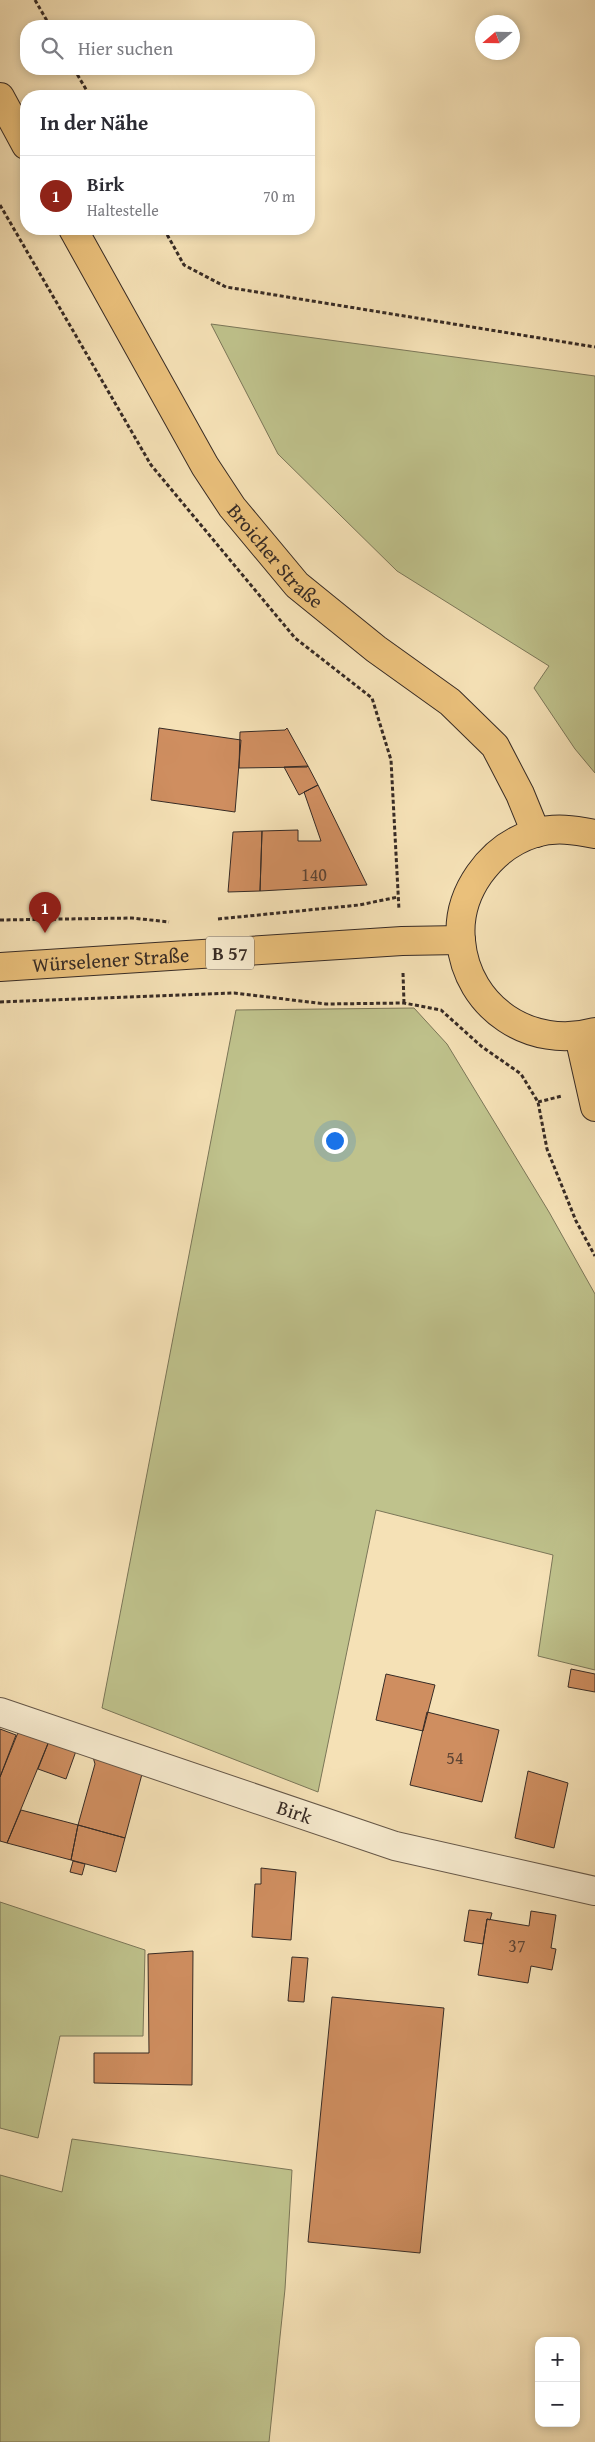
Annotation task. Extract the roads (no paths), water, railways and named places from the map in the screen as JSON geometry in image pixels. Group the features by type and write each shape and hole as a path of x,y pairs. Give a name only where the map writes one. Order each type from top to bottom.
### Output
{"main road":[{"path":"0,97 20,134"},
{"name":"Broicher Straße","path":"76,235 204,466 232,507 297,585 376,649 450,702 495,746 520,794 536,833"},
{"path":"595,834 568,829 536,833 510,844 488,862 472,886 462,912 460,940 468,974 487,1002 513,1024 545,1035 587,1034 595,1107"},
{"name":"Würselener Straße","path":"0,968 402,941 460,940"}],"street":[{"name":"Birk","path":"0,1712 396,1846 595,1891"}],"place":[{"name":"Birk","path":"45,933"}]}
